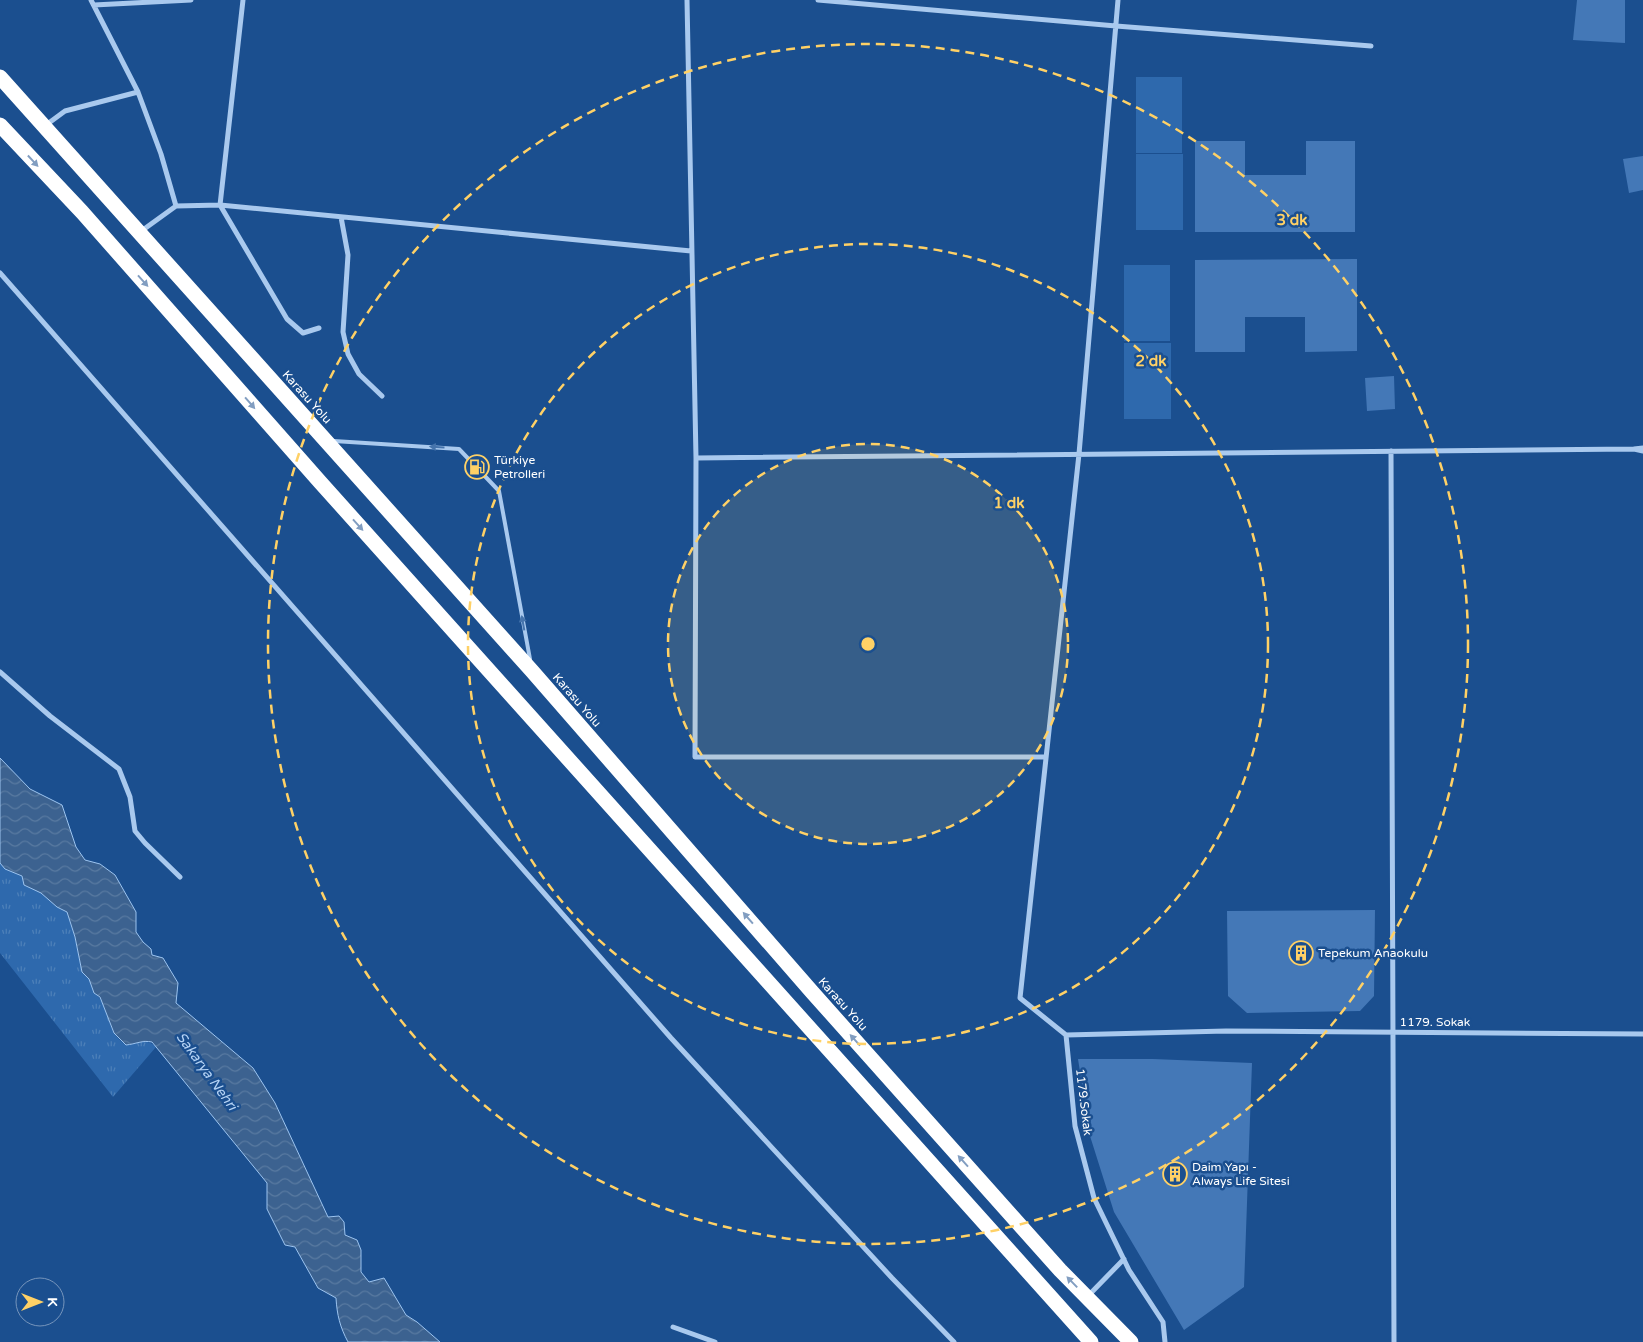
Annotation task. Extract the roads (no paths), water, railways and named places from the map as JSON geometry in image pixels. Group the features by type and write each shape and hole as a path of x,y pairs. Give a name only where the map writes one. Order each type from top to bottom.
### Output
{"highway":[{"name":"Karasu Yolu","path":"0,77 532,672 812,992 1060,1270 1131,1342"},
{"path":"0,125 82,212 320,482 1091,1342"}],"street":[{"path":"176,206 161,154 138,92 92,2 191,0"},
{"path":"243,0 220,205 287,318 303,333 318,328"},
{"path":"686,0 696,458 695,757 1046,757"},
{"path":"818,0 1371,46"},
{"path":"1066,1035 1020,998 1079,454 1118,0"},
{"path":"45,126 65,111 138,92"},
{"path":"140,232 176,206 220,205 692,251"},
{"path":"341,217 348,255 343,332 348,354 359,374 382,396"},
{"path":"0,273 671,1038 892,1278 954,1342"},
{"path":"696,458 1643,450"},
{"path":"1391,451 1394,1342"},
{"path":"0,672 50,716 119,769 130,797 135,831 180,876"},
{"name":"1179. Sokak","path":"1066,1035 1226,1031 1643,1034"},
{"name":"1179.Sokak","path":"1066,1035 1075,1126 1094,1198 1129,1270 1164,1322 1165,1342"},
{"path":"1087,1297 1124,1259"},
{"path":"673,1327 714,1342"}],"lane":[{"path":"326,441 459,449 499,491 532,672"}],"water":[{"name":"Sakarya Nehri","path":"0,758 30,789 62,805 76,847 85,860 100,864 115,875 136,912 136,932 151,949 152,955 163,958 178,983 176,1003 253,1068 275,1103 328,1217 339,1216 344,1222 345,1235 357,1240 361,1250 361,1272 369,1282 384,1278 406,1315 440,1342 348,1342 339,1321 336,1298 318,1288 295,1247 285,1245 267,1209 267,1183 152,1042 126,1045 114,1033 100,997 94,993 89,979 82,972 75,937 67,912 57,907 41,893 24,885 22,876 5,869 0,863"}],"place":[{"name":"Türkiye Petrolleri","path":"477,467"},
{"name":"Tepekum Anaokulu","path":"1301,953"},
{"name":"Daim Yapı - Always Life Sitesi","path":"1175,1174"}]}
